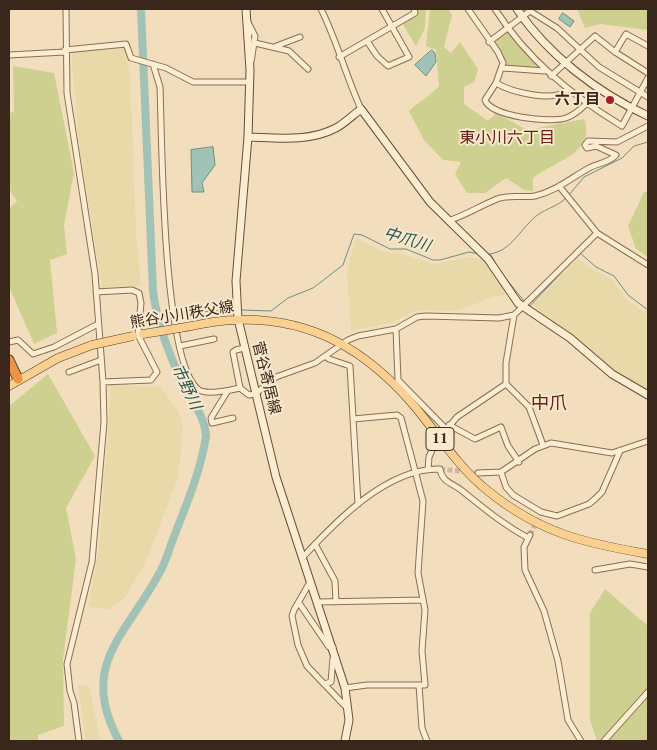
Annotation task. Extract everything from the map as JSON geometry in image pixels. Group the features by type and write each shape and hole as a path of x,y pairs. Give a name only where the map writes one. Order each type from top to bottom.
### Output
{"highway":[{"path":"9,360 18,379"},
{"path":"9,370 18,379"}],"main road":[{"name":"菅谷寄居線","path":"246,9 250,82 248,137 236,281 238,320 276,477 337,657 345,688 349,710 345,741"},
{"path":"517,9 522,17 565,63 631,108 648,116"},
{"path":"248,137 291,138 318,135 336,128 361,109 430,202 488,259 508,292 522,307 570,338 612,374 648,395"},
{"name":"熊谷小川秩父線","path":"9,386 18,379 58,358 92,345 138,335 238,320 296,324 318,331 344,344 367,360 415,407 465,471 515,511 564,536 601,546 648,554"}],"street":[{"path":"66,9 67,93 96,292 104,422 92,562 68,664 70,691 74,703 79,741"},
{"path":"321,9 332,32 361,109"},
{"path":"367,41 376,56 388,66 409,57 382,9"},
{"path":"340,57 415,13 414,9"},
{"path":"468,9 502,59 503,68 485,102 506,115 557,120 576,113 586,104"},
{"path":"495,9 507,28 545,71 586,104 622,126 648,78"},
{"path":"489,42 530,11 557,28 579,51 599,67 648,96"},
{"path":"247,20 255,36 256,43 250,67"},
{"path":"615,52 626,34 648,46"},
{"path":"551,76 595,36 615,52 648,73"},
{"path":"274,47 300,37"},
{"path":"256,43 289,51 308,68"},
{"path":"9,55 126,44 132,58 193,82 250,82"},
{"path":"151,64 160,87 171,309 184,364 199,390 227,392 240,388"},
{"path":"503,68 545,71"},
{"path":"496,83 511,90 524,93 555,95 567,90"},
{"path":"448,221 509,195 532,196 559,186 593,166 608,162 616,155 596,146 587,148 585,145 588,141 617,142 648,126"},
{"path":"559,186 596,233 648,265"},
{"path":"244,348 233,352 240,388 249,395 255,394 276,377 315,363 358,336 396,329 417,317 499,318 514,315 596,233"},
{"path":"96,292 132,290 139,294 141,303 138,335 157,372 151,380 146,381 103,382"},
{"path":"514,315 506,363 506,384 529,407 543,445"},
{"path":"9,342 18,340 33,354 54,347 98,324"},
{"path":"396,329 398,380 446,429 475,439 501,427 508,446 519,462"},
{"path":"180,346 214,339"},
{"path":"326,356 329,360 347,363 350,366 358,504"},
{"path":"69,372 101,360"},
{"path":"446,429 466,410 506,384"},
{"path":"227,392 211,418 212,423 233,418"},
{"path":"345,688 367,684 425,685 422,651 425,610 418,573 423,501 415,471 399,416 353,419"},
{"path":"478,474 501,472 543,445 556,443 604,453 620,452 648,440"},
{"path":"428,469 432,450"},
{"path":"501,472 506,487 513,495 541,512 557,516 589,504 602,492 620,452"},
{"path":"303,557 358,504 385,486 415,471 440,469 445,481 461,490 502,523 529,536 524,548 526,570 544,611 558,660 568,720 581,741"},
{"path":"538,518 541,512"},
{"path":"315,544 335,582 336,602"},
{"path":"595,570 630,564 648,566"},
{"path":"311,581 292,616 298,644 307,666 349,710"},
{"path":"318,602 424,600"},
{"path":"298,603 329,647 333,646"},
{"path":"324,684 332,682 333,658 337,657"},
{"path":"419,685 422,728 427,741"},
{"path":"604,741 648,692"}],"shaded area":[{"path":"124,47 130,75 136,231 141,284 138,286 102,288 79,142 71,52"},
{"path":"356,238 382,251 402,254 433,264 470,257 482,260 487,262 506,295 495,296 457,311 425,310 413,312 391,323 351,330 347,271"},
{"path":"578,258 592,270 612,279 627,300 648,315 648,393 612,371 577,339 531,307"},
{"path":"111,385 161,387 178,411 183,427 178,477 144,566 126,596 111,609 88,607 99,550"},
{"path":"78,685 89,686 101,741 86,741"}],"green space":[{"path":"417,9 426,9 425,28 416,46 402,23"},
{"path":"430,9 448,9 452,15 444,47 451,53 460,42 478,69 474,82 464,87 464,104 488,121 496,113 527,130 584,119 586,131 584,140 579,148 533,178 533,191 524,190 506,178 485,193 467,193 455,174 461,162 443,160 424,140 409,111 439,86 436,50 426,46"},
{"path":"577,9 648,9 648,30 600,24 585,28"},
{"path":"506,31 540,69 505,65 493,40"},
{"path":"13,66 54,73 74,173 64,225 67,254 50,260 57,333 34,344 9,287 9,209 17,201 9,189 9,114 14,111"},
{"path":"644,192 648,192 648,257 636,249 628,226"},
{"path":"48,374 95,456 66,508 76,559 63,659 64,726 38,735 38,741 9,741 9,406"},
{"path":"605,589 648,626 648,741 597,741 590,720 590,613"}],"water":[{"path":"563,13 574,21 570,27 559,19"},
{"path":"432,50 435,53 436,62 426,76 415,65"},
{"path":"213,147 215,165 202,183 204,192 192,192 191,150"}],"waterway":[{"name":"市野川","path":"119,741 107,714 103,691 105,670 122,632 148,593 165,561 193,486 206,436 200,414 181,380 167,348 157,314 153,291 141,9"},
{"path":"568,196 584,177 622,158 634,146 648,142"},
{"path":"488,254 504,249 539,214 566,198"},
{"name":"中爪川","path":"242,310 271,311 288,298 313,288 343,265 354,234 362,235 390,249 406,249 433,260 440,260 469,252 479,254"},
{"name":"中爪川","path":"528,304 530,306 580,253 596,267 614,276 628,295 648,310"},
{"name":"中爪川","path":"491,255 501,273"},
{"name":"中爪川","path":"507,280 525,302"},
{"name":"中爪川","path":"177,313 235,310"},
{"name":"中爪川","path":"156,315 173,313"}],"tunnel":[{"path":"440,469 468,472"},
{"path":"530,535 538,518"}],"place":[{"name":"六丁目","path":"610,100"}],"district":[{"name":"東小川六丁目","path":"507,138"},
{"name":"中爪","path":"549,404"}]}
